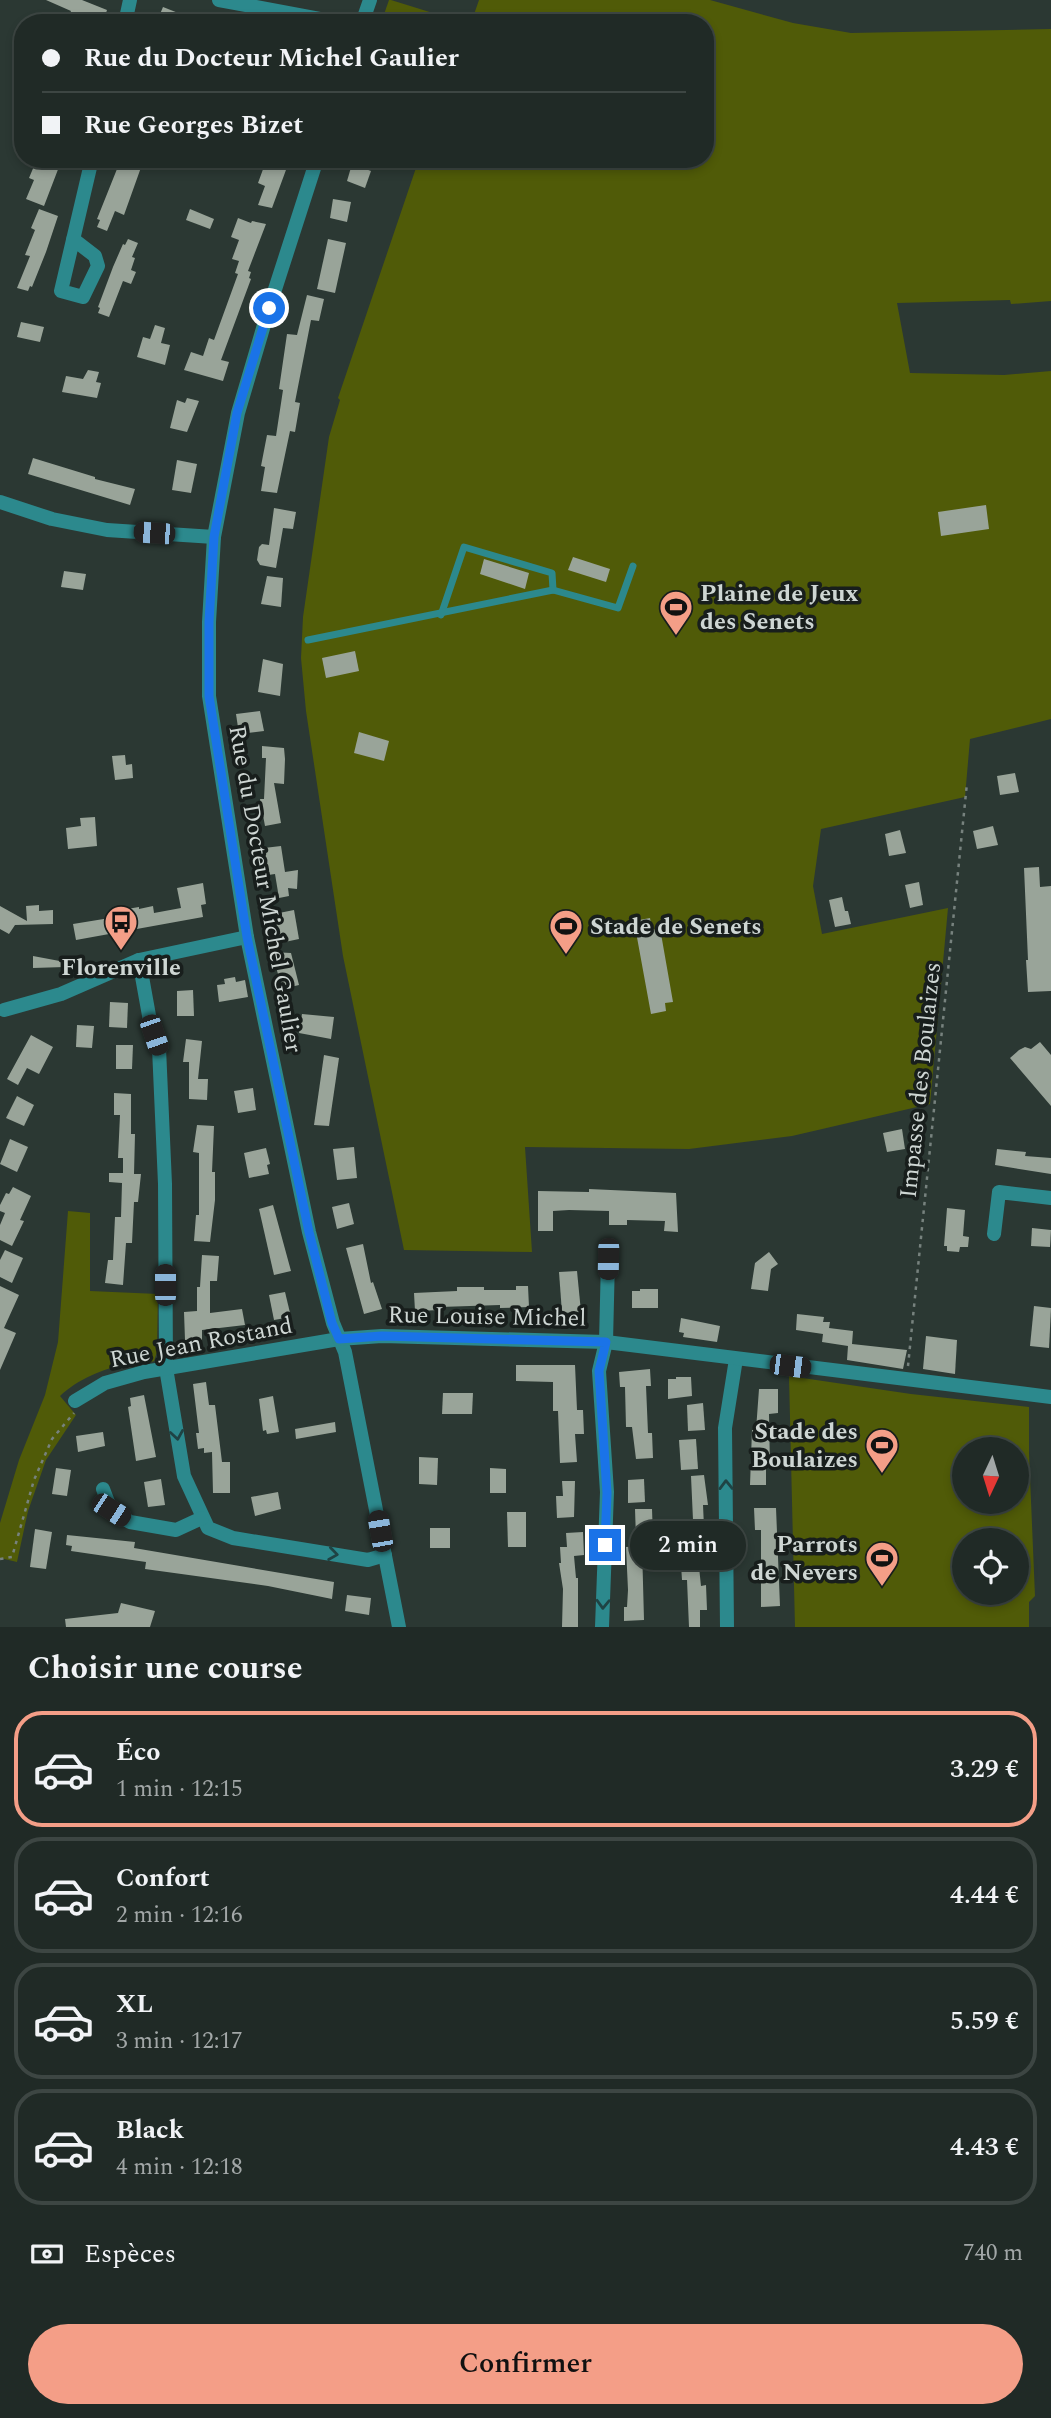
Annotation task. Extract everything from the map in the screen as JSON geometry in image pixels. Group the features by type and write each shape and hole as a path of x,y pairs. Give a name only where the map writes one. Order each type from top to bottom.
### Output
{"street":[{"path":"219,0 293,14"},
{"path":"73,239 90,168"},
{"name":"Rue du Docteur Michel Gaulier","path":"314,168 237,413 214,537 209,622 209,696 247,937 309,1232 332,1323 345,1352 398,1627"},
{"path":"0,502 52,519 107,530 214,537"},
{"path":"1,1014 61,994 139,960 247,937"},
{"path":"139,960 150,1021 159,1048 165,1184 166,1368 184,1476 208,1528 233,1538 368,1560 385,1555"},
{"path":"994,1234 999,1192 1051,1198"},
{"path":"602,1627 607,1493 599,1371 606,1342 608,1259"},
{"name":"Rue Louise Michel","path":"339,1339 382,1336 606,1342 1051,1397"},
{"name":"Rue Jean Rostand","path":"75,1401 105,1383 166,1368 339,1339"},
{"path":"727,1627 725,1428 736,1359"},
{"path":"103,1489 111,1510 130,1522 176,1530 202,1518"}],"lane":[{"path":"441,615 464,547 552,573 553,590"},
{"path":"308,640 553,590 618,608 633,566"}],"path":[{"name":"Impasse des Boulaizes","path":"906,1380 967,783"},
{"path":"0,1559 12,1557 34,1480 51,1439 77,1409 75,1401"}],"green space":[{"path":"391,0 436,14 384,14"},
{"name":"Plaine de Jeux des Senets","path":"479,0 710,0 793,23 851,33 1051,29 1051,301 1011,304 1010,300 897,303 910,373 1004,375 1051,371 1051,719 970,739 965,797 821,829 813,886 822,934 948,908 930,1104 792,1136 689,1149 525,1147 532,1252 404,1250 343,956 306,711 301,658 303,617 329,437 340,400 338,398 416,168 714,168 714,14 474,14"},
{"path":"68,1211 90,1213 90,1291 158,1294 157,1352 154,1361 99,1372 60,1396 76,1415 46,1460 28,1511 17,1562 0,1558 0,1523 19,1460 45,1395 58,1342"},
{"path":"789,1376 911,1394 1029,1407 1029,1437 952,1437 952,1514 1029,1514 1029,1453 1035,1596 1029,1602 1029,1528 952,1528 952,1605 1029,1605 1029,1627 795,1627"}],"building":[{"path":"46,0 82,0 107,10 108,14 70,14 71,11"},
{"path":"163,7 181,14 160,14"},
{"path":"33,168 59,168 44,206 26,199 34,180 29,178"},
{"path":"117,168 141,168 124,215 115,211 107,231 97,227 100,220 97,219"},
{"path":"263,168 287,168 272,208 258,205 265,186 258,183"},
{"path":"351,168 371,171 365,188 347,181"},
{"path":"333,199 351,202 347,222 330,218"},
{"path":"39,209 58,216 32,287 30,286 28,291 17,288 30,256 25,255 35,230 31,228"},
{"path":"190,209 214,219 210,229 186,220"},
{"path":"238,218 251,223 266,224 248,271 251,272 251,279 221,360 229,362 223,381 184,370 191,352 203,356 209,338 214,340 238,274 235,273 239,261 232,259 239,240 231,237"},
{"path":"128,239 138,243 132,257 135,258 131,270 136,272 131,284 123,281 109,317 98,313 98,307 123,244 125,245"},
{"path":"328,239 346,243 335,293 317,289"},
{"path":"307,295 324,299 319,321 311,320 295,402 300,403 295,432 290,431 277,493 261,491 265,467 261,466 267,435 276,436 287,334 297,335"},
{"path":"21,322 44,327 40,342 17,337"},
{"path":"155,325 165,328 161,343 170,345 165,365 137,357 143,337 150,339"},
{"path":"88,370 99,372 96,382 101,383 97,398 62,392 66,376 83,379"},
{"path":"187,398 199,401 187,432 170,428 177,400 185,403"},
{"path":"33,458 135,489 130,505 28,474"},
{"path":"177,460 197,464 191,493 172,490"},
{"path":"986,505 989,529 941,536 938,512"},
{"path":"274,508 296,512 293,529 283,528 276,568 260,565 257,560 259,547 262,544 269,545"},
{"path":"573,557 610,569 606,582 568,570"},
{"path":"484,559 529,573 525,589 480,574"},
{"path":"64,571 86,574 83,590 61,587"},
{"path":"267,576 283,578 281,607 261,604"},
{"path":"355,651 359,671 326,678 322,658"},
{"path":"263,659 283,664 280,696 258,692"},
{"path":"260,711 264,731 239,734 236,714"},
{"path":"359,732 389,741 384,761 354,753"},
{"path":"262,746 284,748 285,759 284,784 274,783 281,823 265,826 260,799 264,799 266,758 262,758"},
{"path":"125,755 126,765 132,764 133,778 115,780 112,756"},
{"path":"1015,773 1019,792 1000,795 997,776"},
{"path":"95,817 97,846 68,849 66,828 81,826 80,818"},
{"path":"993,826 998,845 977,849 973,831"},
{"path":"900,830 906,853 889,856 885,834"},
{"path":"281,846 285,872 298,870 297,889 288,888 289,896 279,898 275,874 268,875 264,848"},
{"path":"1039,867 1040,887 1051,886 1051,991 1028,992 1024,868"},
{"path":"919,882 923,905 910,908 905,885"},
{"path":"203,883 206,904 201,905 203,917 76,940 73,924 122,916 121,910 139,907 153,906 154,913 181,908 177,888"},
{"path":"842,897 851,924 835,927 829,900"},
{"path":"39,905 39,911 53,910 53,924 15,925 9,934 0,929 0,906 27,921 26,906"},
{"path":"294,910 299,939 280,943 274,914"},
{"path":"650,918 652,930 660,928 673,1002 665,1003 666,1011 651,1014 634,921"},
{"path":"272,952 291,953 299,985 282,989"},
{"path":"33,956 65,962 65,967 33,968"},
{"path":"235,977 236,982 245,980 248,997 219,1002 217,985 225,984 224,979"},
{"path":"193,990 194,1016 177,1016 177,991"},
{"path":"110,1002 128,1003 127,1028 109,1027"},
{"path":"302,1014 334,1017 331,1039 299,1033"},
{"path":"77,1025 94,1026 92,1048 76,1047"},
{"path":"31,1035 53,1047 39,1074 27,1068 18,1085 7,1079"},
{"path":"186,1039 202,1041 198,1079 208,1079 207,1100 189,1099 189,1062 183,1062"},
{"path":"1040,1042 1051,1055 1051,1106 1010,1058 1019,1050 1025,1047 1031,1049"},
{"path":"116,1045 133,1045 132,1069 116,1069"},
{"path":"324,1055 339,1058 329,1126 314,1125"},
{"path":"253,1088 256,1110 238,1113 234,1091"},
{"path":"114,1093 131,1094 131,1134 135,1134 134,1174 141,1174 138,1202 134,1202 132,1243 126,1243 123,1285 105,1283 108,1260 113,1260 115,1217 121,1217 122,1183 109,1182 109,1173 123,1173 123,1158 118,1158 120,1115 114,1115"},
{"path":"17,1096 34,1105 24,1126 6,1118"},
{"path":"197,1125 214,1126 212,1172 215,1172 215,1200 210,1242 194,1241 196,1215 199,1215 199,1153 193,1152"},
{"path":"902,1129 905,1149 887,1152 883,1133"},
{"path":"10,1139 28,1147 17,1172 0,1164"},
{"path":"354,1147 357,1178 337,1180 333,1149"},
{"path":"266,1148 270,1164 267,1165 269,1174 249,1178 244,1153"},
{"path":"997,1149 1026,1152 1025,1156 1051,1158 1051,1174 995,1165"},
{"path":"13,1187 31,1196 20,1220 24,1221 12,1246 0,1240 0,1225 5,1213 0,1211 0,1205 6,1193 9,1194"},
{"path":"589,1189 676,1193 678,1232 664,1231 665,1221 627,1220 627,1225 609,1225 609,1211 569,1210 553,1211 553,1231 538,1231 538,1191 589,1192"},
{"path":"349,1203 354,1224 337,1229 332,1207"},
{"path":"273,1205 291,1271 274,1275 259,1209"},
{"path":"947,1208 965,1210 963,1236 969,1237 968,1247 960,1247 959,1252 947,1251 947,1246 944,1246"},
{"path":"1032,1228 1051,1230 1050,1247 1031,1246"},
{"path":"363,1244 371,1283 373,1282 382,1309 364,1314 346,1248"},
{"path":"5,1250 23,1258 12,1283 0,1277 0,1260"},
{"path":"769,1252 778,1264 771,1269 768,1291 751,1289 755,1263"},
{"path":"202,1255 219,1256 217,1281 210,1281 210,1313 242,1309 245,1325 202,1330 202,1340 185,1340 184,1312 197,1311 197,1287 200,1287"},
{"path":"577,1271 581,1312 562,1313 559,1272"},
{"path":"0,1286 19,1295 4,1328 16,1333 0,1370"},
{"path":"516,1286 528,1286 529,1307 440,1307 441,1310 415,1311 414,1293 457,1291 457,1287 516,1290"},
{"path":"658,1289 658,1308 632,1308 632,1291"},
{"path":"285,1292 291,1317 274,1320 269,1295"},
{"path":"1034,1306 1051,1308 1049,1348 1030,1346"},
{"path":"797,1314 824,1317 823,1322 830,1322 829,1328 853,1331 852,1344 907,1350 903,1369 847,1360 848,1346 822,1342 823,1334 796,1330"},
{"path":"681,1318 720,1326 717,1342 683,1337 684,1333 679,1332"},
{"path":"926,1336 957,1340 955,1374 923,1369"},
{"path":"516,1365 575,1365 577,1410 583,1410 584,1434 575,1434 577,1462 560,1463 558,1411 553,1411 553,1382 516,1381"},
{"path":"650,1369 651,1386 646,1386 648,1433 652,1433 653,1458 636,1459 632,1427 626,1427 625,1387 620,1387 619,1372"},
{"path":"691,1377 692,1396 668,1399 668,1379"},
{"path":"206,1382 209,1405 215,1405 222,1462 230,1462 230,1493 213,1493 212,1452 204,1453 204,1448 198,1449 196,1433 199,1433 193,1384"},
{"path":"759,1389 778,1389 778,1413 769,1414 770,1468 766,1468 766,1485 750,1485 752,1430 756,1430"},
{"path":"443,1393 473,1393 472,1414 442,1414"},
{"path":"144,1395 156,1457 136,1461 128,1407 131,1406 130,1398"},
{"path":"273,1396 279,1432 267,1434 266,1430 263,1431 259,1399"},
{"path":"703,1403 705,1430 688,1431 687,1405"},
{"path":"335,1422 336,1432 296,1439 295,1429"},
{"path":"103,1432 105,1446 78,1452 76,1436"},
{"path":"696,1439 698,1469 681,1470 679,1440"},
{"path":"419,1457 438,1458 437,1485 419,1484"},
{"path":"56,1468 71,1470 67,1496 52,1494"},
{"path":"490,1468 506,1469 506,1493 490,1493"},
{"path":"704,1475 708,1505 703,1505 704,1527 707,1527 708,1542 688,1542 688,1520 693,1520 691,1476"},
{"path":"161,1479 165,1505 148,1507 144,1482"},
{"path":"644,1479 645,1502 628,1503 628,1480"},
{"path":"562,1481 575,1481 574,1517 557,1518 556,1496 563,1496"},
{"path":"278,1492 281,1509 255,1516 251,1497"},
{"path":"754,1508 776,1508 780,1606 761,1607 761,1530 755,1530"},
{"path":"635,1509 652,1509 653,1537 636,1538"},
{"path":"507,1512 526,1512 526,1547 508,1547"},
{"path":"430,1528 450,1528 450,1548 430,1548"},
{"path":"35,1529 52,1532 46,1569 30,1567"},
{"path":"583,1532 584,1555 574,1556 578,1578 578,1627 562,1627 560,1547 567,1547 566,1533"},
{"path":"67,1535 135,1542 134,1548 334,1582 332,1599 268,1586 145,1569 146,1562 71,1551 72,1546 66,1545"},
{"path":"642,1546 644,1620 624,1621 628,1590 626,1547"},
{"path":"697,1548 701,1586 706,1585 707,1610 700,1610 700,1627 689,1627 687,1580 682,1580 680,1549"},
{"path":"347,1595 371,1598 369,1615 345,1611"},
{"path":"121,1603 155,1611 150,1627 66,1627 65,1619 118,1613"}],"place":[{"name":"Plaine de Jeux des Senets","path":"676,637"},
{"name":"Florenville","path":"121,952"},
{"name":"Stade de Senets","path":"566,956"},
{"name":"Stade des Boulaizes","path":"882,1475"},
{"name":"Parrots de Nevers","path":"882,1588"}],"route":[{"path":"269,308 237,413 214,537 209,622 209,696 247,937 309,1232 332,1323 339,1339 382,1336 606,1342 599,1371 607,1493 605,1545"}]}
